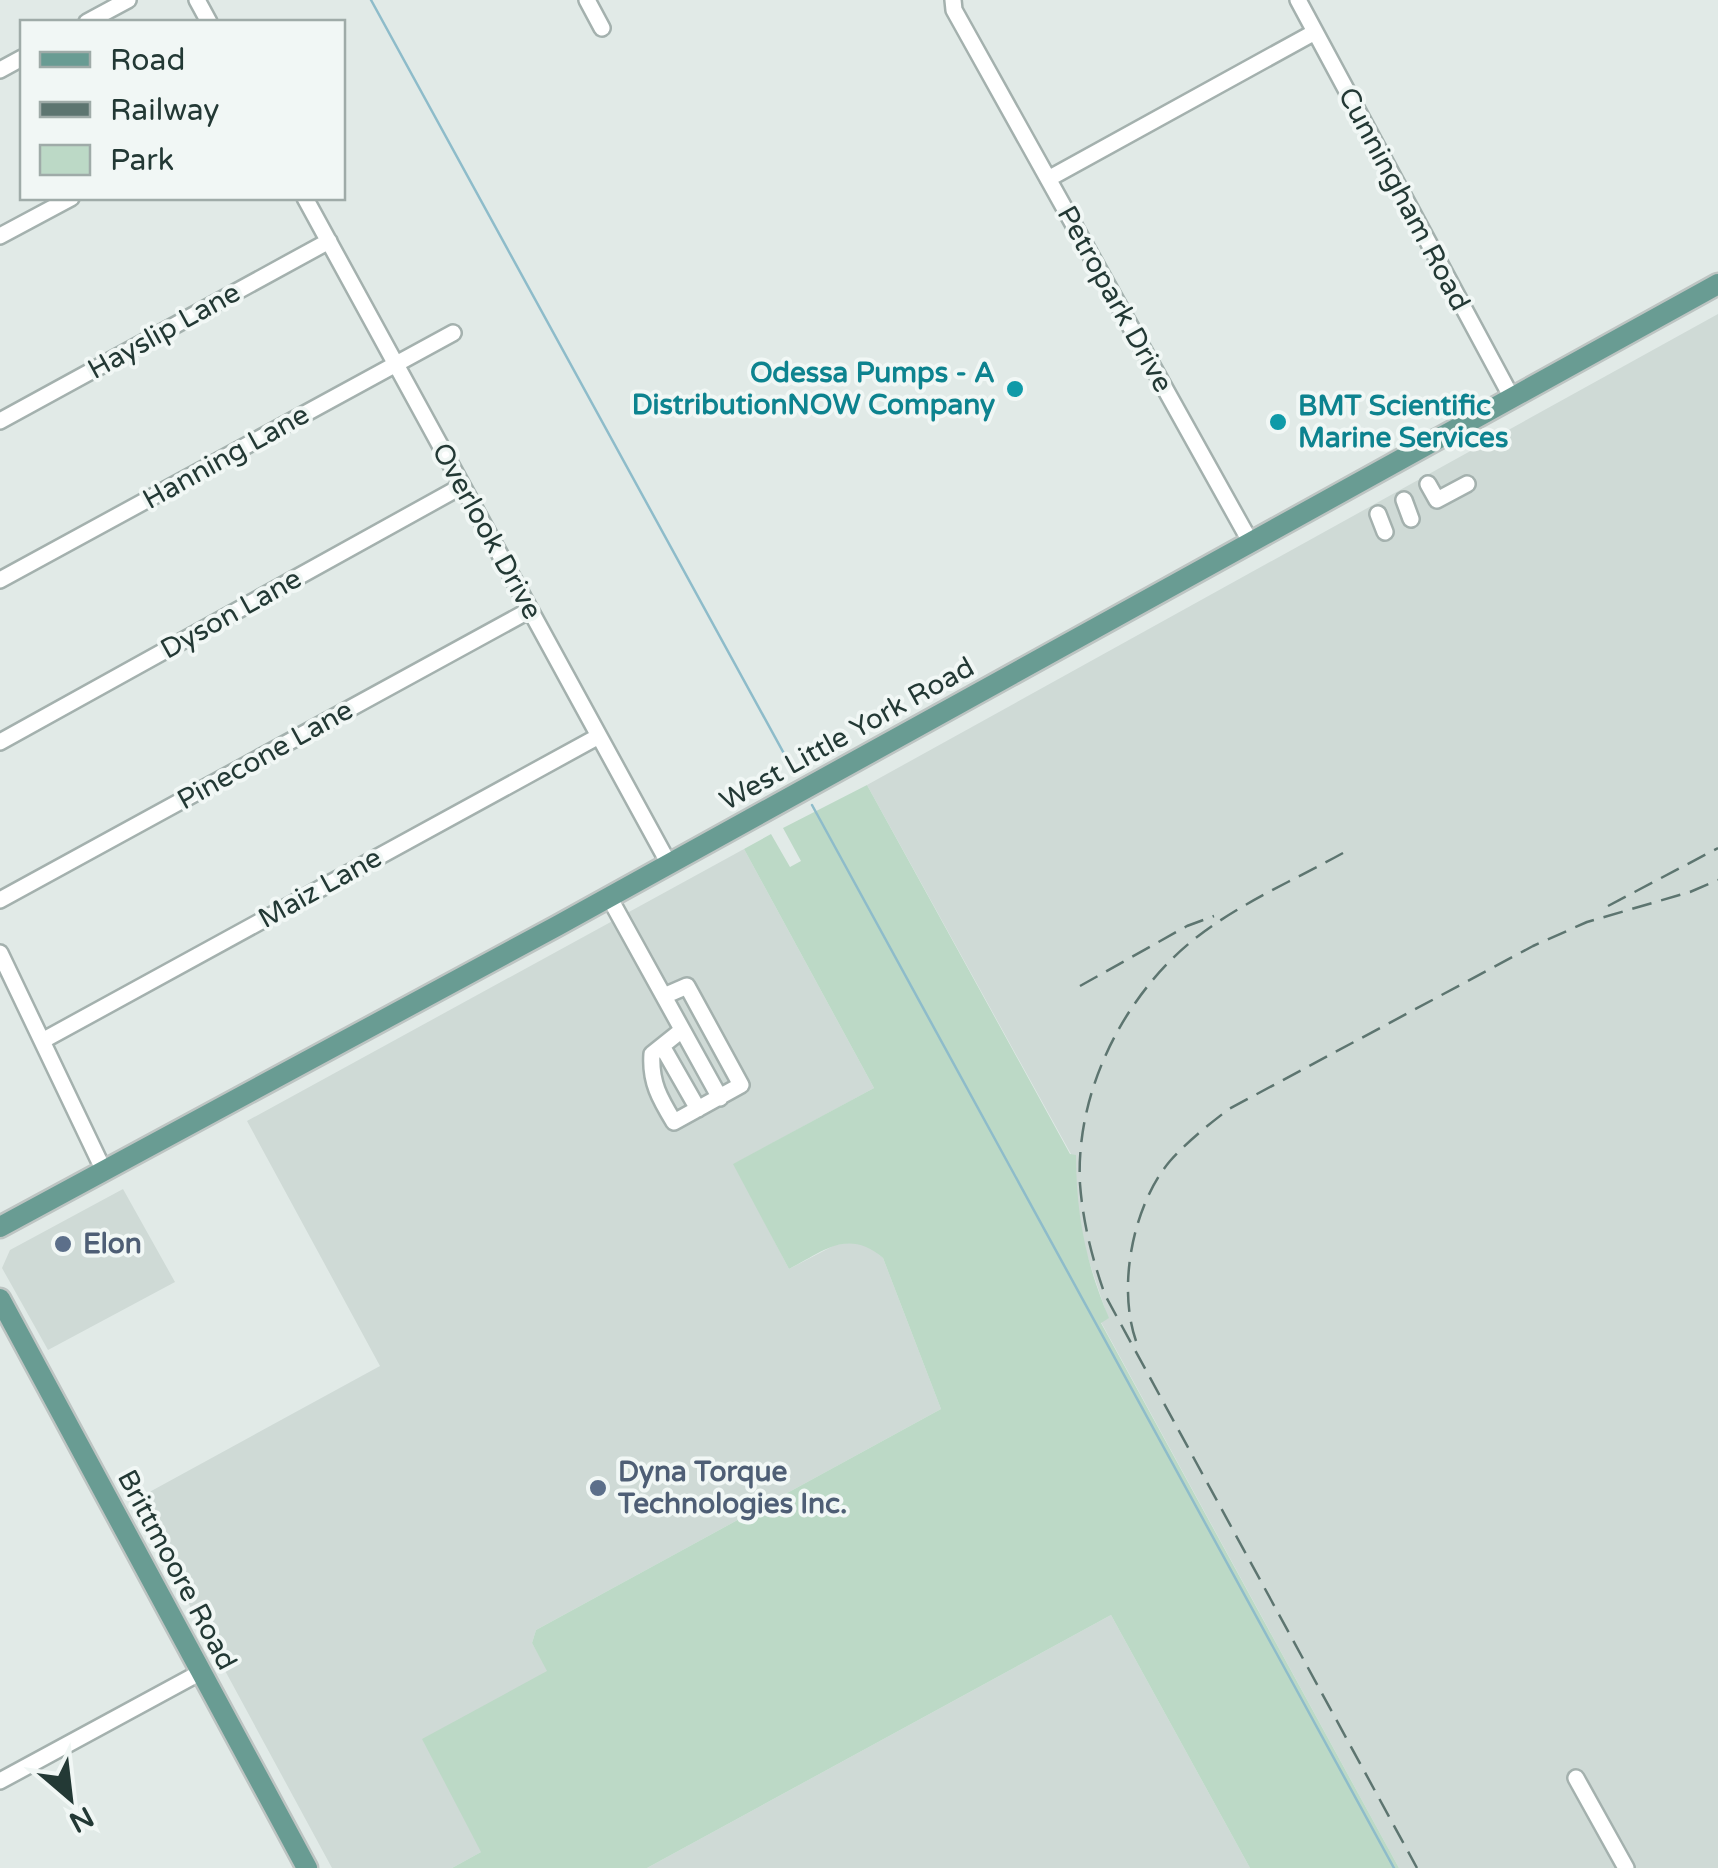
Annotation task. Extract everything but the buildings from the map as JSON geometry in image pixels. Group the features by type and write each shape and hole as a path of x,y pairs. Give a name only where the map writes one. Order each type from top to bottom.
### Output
{"main road":[{"name":"West Little York Road","path":"0,1228 609,897 1718,284"},
{"name":"Brittmoore Road","path":"0,1299 307,1868"}],"street":[{"path":"91,20 128,0"},
{"path":"587,0 602,28"},
{"name":"Petropark Drive","path":"953,0 954,10 1251,542"},
{"name":"Cunningham Road","path":"1298,0 1512,398"},
{"path":"1048,179 1314,32"},
{"path":"0,236 67,200"},
{"name":"Overlook Drive","path":"306,200 669,864"},
{"name":"Hayslip Lane","path":"0,421 329,241"},
{"name":"Hanning Lane","path":"0,580 452,333"},
{"path":"1428,484 1437,500 1467,484"},
{"name":"Dyson Lane","path":"0,742 462,486"},
{"path":"1404,500 1412,519"},
{"path":"1378,514 1385,532"},
{"name":"Pinecone Lane","path":"0,900 530,610"},
{"name":"Maiz Lane","path":"42,1042 598,736"},
{"path":"609,897 720,1098"},
{"path":"0,954 104,1171"},
{"path":"664,996 687,986 741,1083 674,1122 651,1075 652,1054 682,1030"},
{"path":"662,1046 698,1110"},
{"path":"0,1781 200,1672"},
{"path":"1576,1778 1626,1868"}],"shaded area":[{"path":"1718,314 1718,1868 1399,1868 1101,1322 1108,1318 1082,1240 1071,1154 867,785"},
{"path":"744,849 874,1088 734,1164 789,1269 835,1245 853,1242 869,1246 883,1258 941,1409 536,1630 532,1643 548,1671 481,1852 452,1868 332,1868 133,1501 380,1366 247,1121"},
{"path":"123,1189 175,1282 48,1350 2,1268 10,1250"},
{"path":"1111,1615 1250,1868 647,1868"}],"green space":[{"path":"867,785 1070,1154 1076,1155 1084,1238 1109,1318 1101,1323 1399,1868 1250,1868 1111,1615 647,1868 452,1868 481,1852 422,1739 547,1671 532,1643 536,1630 941,1409 883,1258 870,1249 847,1244 825,1250 789,1269 733,1164 874,1088 744,849 771,834 790,867 801,861 783,828"}],"waterway":[{"path":"371,0 793,770"},
{"path":"812,805 1394,1868"}],"railway":[{"path":"1608,906 1718,848"},
{"path":"1343,853 1214,925 1171,960 1148,986 1127,1015 1096,1080 1086,1114 1080,1184 1089,1240 1105,1295 1417,1868"},
{"path":"1136,1341 1130,1319 1129,1271 1146,1200 1170,1161 1213,1121 1533,946 1587,922 1718,880"},
{"path":"1080,986 1187,926 1214,916"}],"place":[{"name":"Odessa Pumps - A DistributionNOW Company","path":"1015,389"},
{"name":"BMT Scientific Marine Services","path":"1278,422"},
{"name":"Elon","path":"63,1244"},
{"name":"Dyna Torque Technologies Inc.","path":"598,1488"}]}
